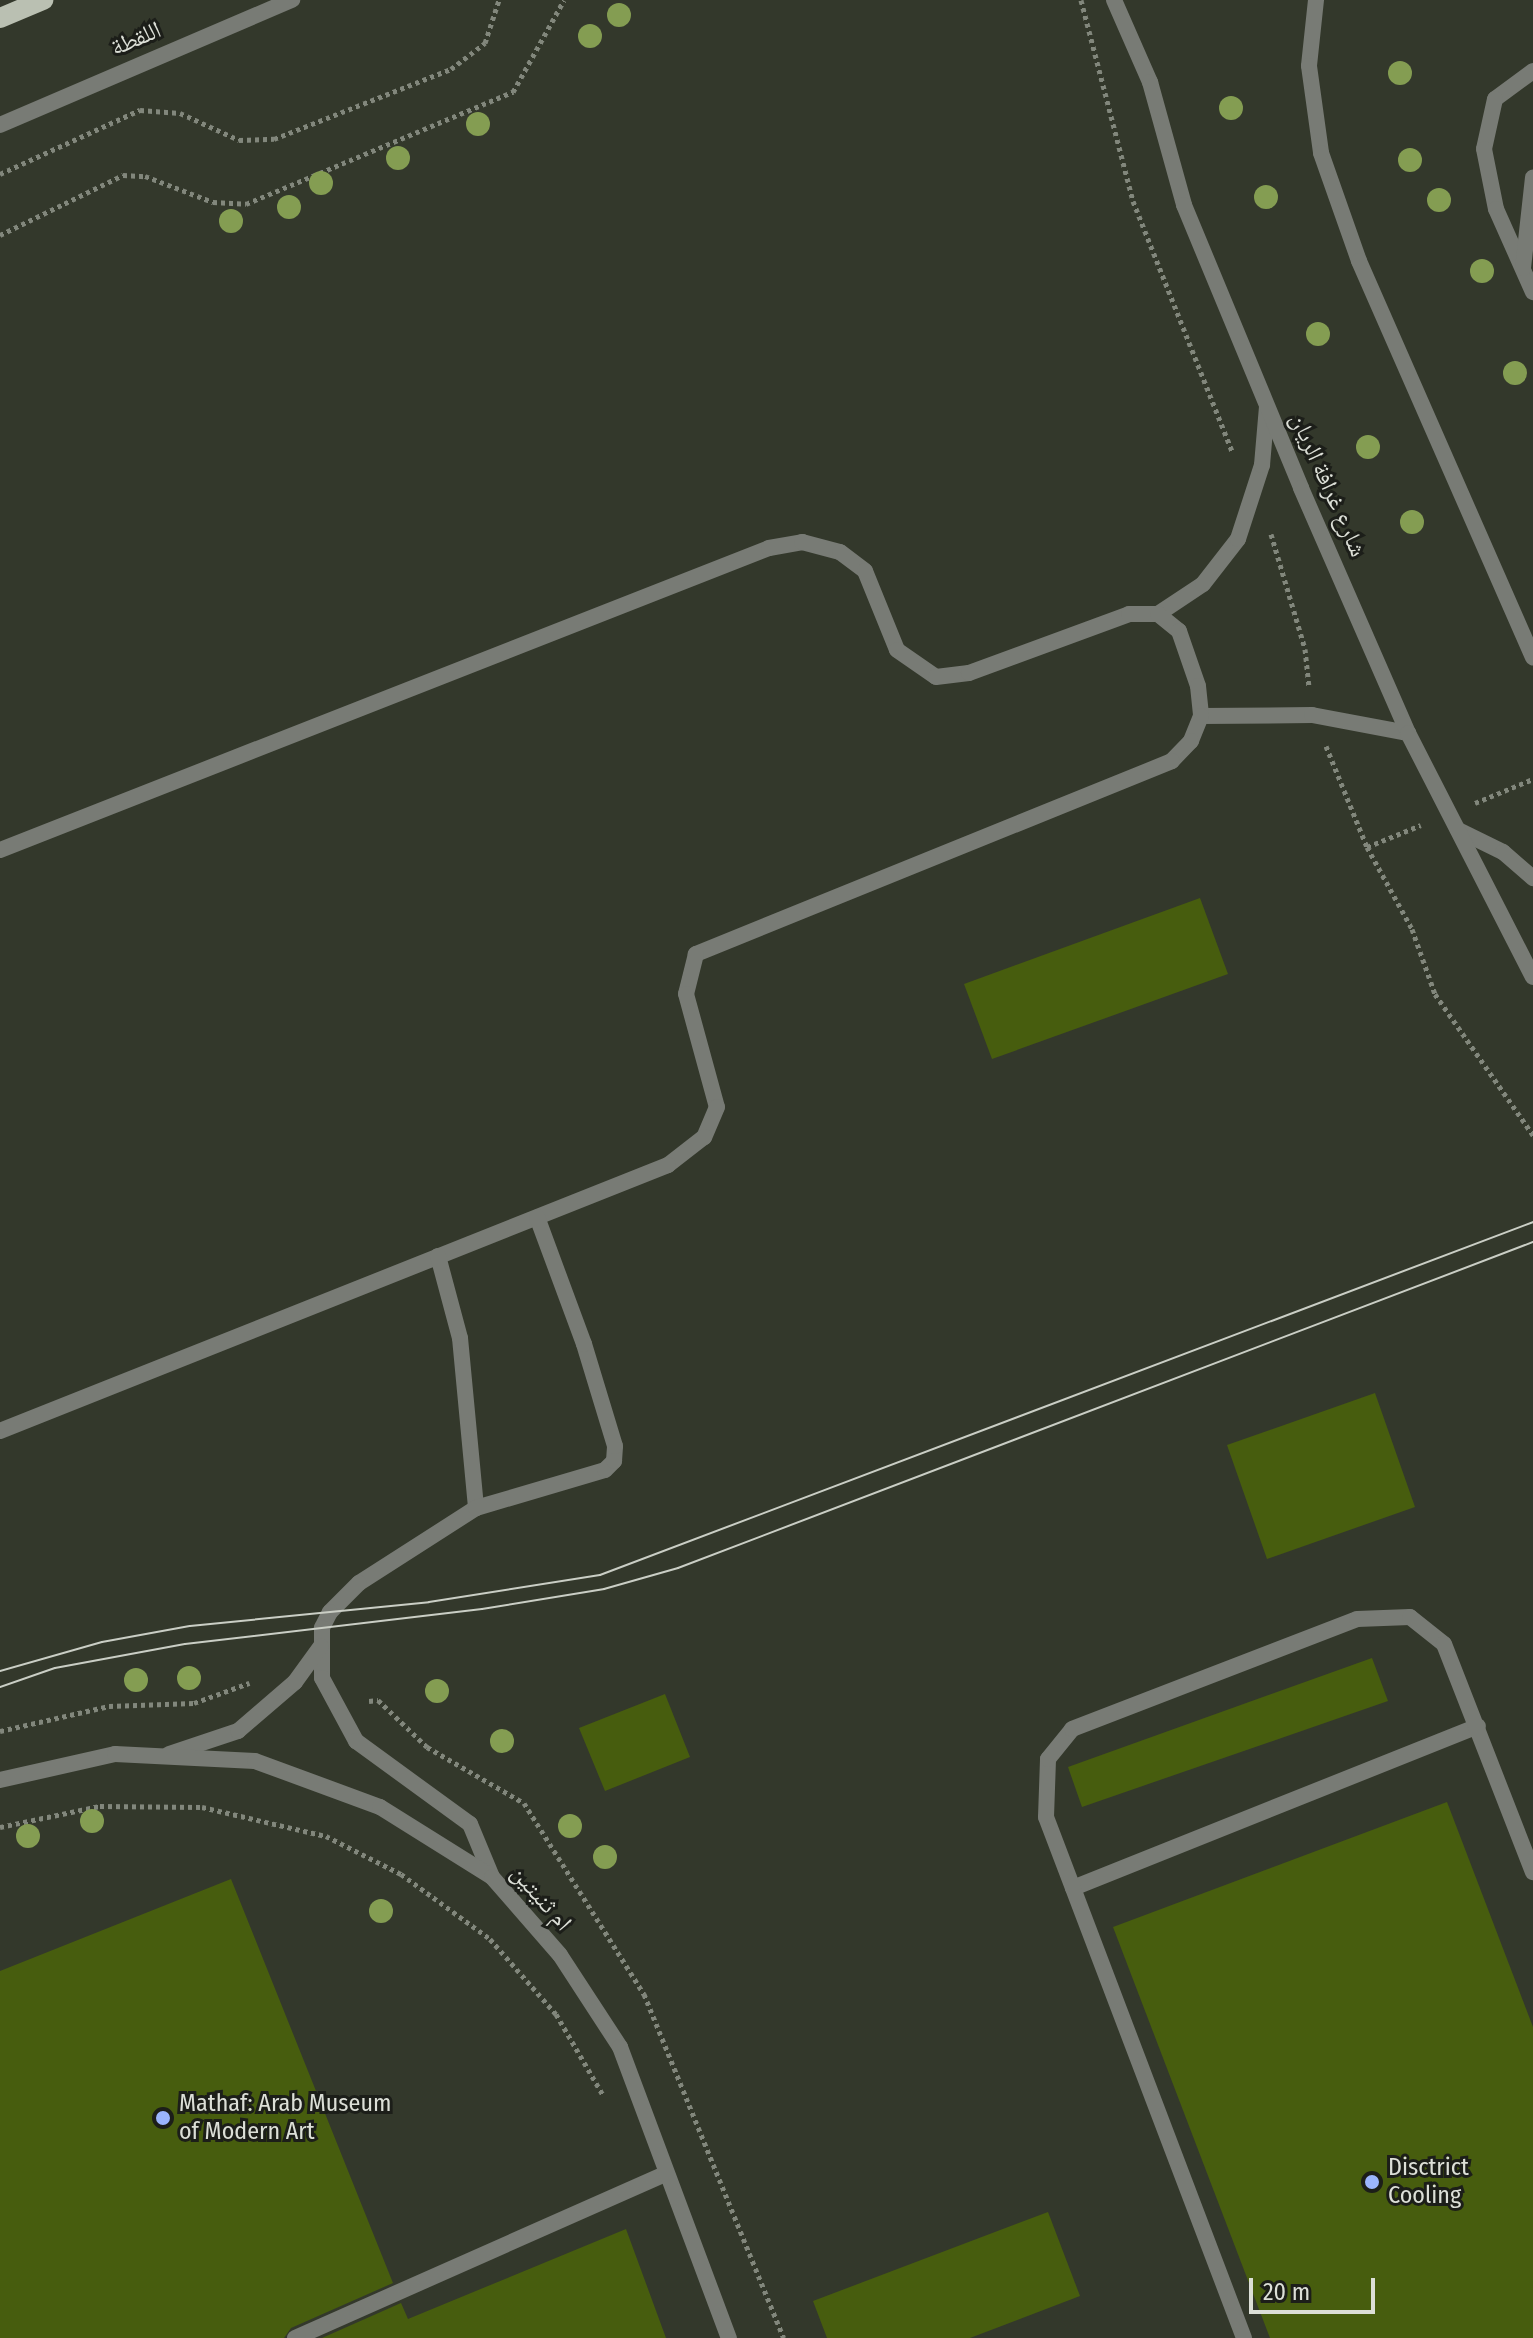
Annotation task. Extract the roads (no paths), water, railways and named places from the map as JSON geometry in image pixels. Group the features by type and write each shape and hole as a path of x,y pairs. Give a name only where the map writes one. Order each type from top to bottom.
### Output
{"main road":[{"path":"0,18 43,0"}],"street":[{"name":"اللقطة","path":"0,125 292,0"},
{"name":"شارع غرافة الريان","path":"1114,0 1150,82 1184,205 1267,407 1408,733 1533,977"},
{"path":"1316,0 1309,66 1321,153 1365,275 1533,657"},
{"path":"1533,71 1495,99 1484,149 1496,209 1533,292"},
{"path":"1523,269 1533,178"},
{"path":"0,850 769,548 802,542 840,552 865,571 897,650 936,677 969,673 1129,614 1158,614 1203,584 1238,539 1262,465 1267,407"},
{"path":"0,1431 668,1165 704,1137 717,1107 686,994 696,954 1172,761 1191,741 1201,716 1179,631 1158,614"},
{"path":"1201,716 1312,715 1408,733"},
{"path":"1458,830 1503,852 1533,878"},
{"path":"492,1877 470,1824 356,1741 322,1678 321,1646 330,1612 359,1583 476,1508 605,1470 614,1461 615,1446 588,1357 537,1217"},
{"path":"438,1256 460,1338 476,1508"},
{"path":"1244,2338 1046,1817 1048,1759 1072,1729 1357,1619 1410,1617 1444,1644 1533,1872"},
{"path":"169,1754 238,1731 295,1682 321,1646"},
{"path":"1073,1888 1478,1726"},
{"name":"ام ثنيتين","path":"0,1780 115,1754 169,1754 255,1761 380,1807 492,1877 560,1955 620,2047 663,2175 729,2338"},
{"path":"295,2338 663,2175"}],"tram line":[{"path":"0,1671 102,1642 190,1626 429,1602 600,1575 1533,1222"},
{"path":"0,1687 55,1668 185,1644 482,1609 604,1589 678,1568 1533,1242"}],"place":[{"name":"Mathaf: Arab Museum of Modern Art","path":"163,2118"},
{"name":"Disctrict Cooling","path":"1372,2182"}]}
